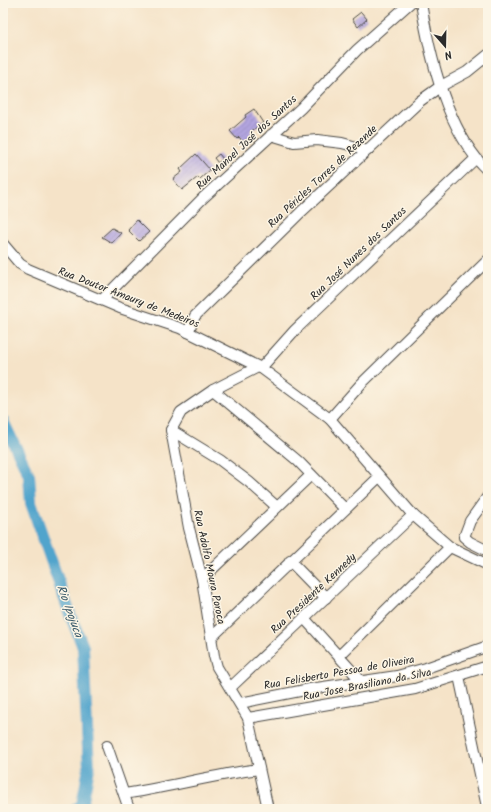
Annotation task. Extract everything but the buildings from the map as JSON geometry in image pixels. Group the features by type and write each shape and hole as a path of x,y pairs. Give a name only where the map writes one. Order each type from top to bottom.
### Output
{"street":[{"name":"Rua Manoel José dos Santos","path":"102,300 204,198 324,85 357,50 410,3"},
{"path":"421,3 427,41 441,86 460,135 475,159 488,171"},
{"name":"Rua Péricles Torres de Rezende","path":"188,332 195,316 301,212 420,101 441,86 456,79 488,55"},
{"path":"272,135 294,142 322,141 342,143 368,150"},
{"name":"Rua José Nunes dos Santos","path":"259,368 317,309 475,159"},
{"name":"Rua Doutor Amaury de Medeiros","path":"3,244 20,264 28,269 102,300 188,332 259,368 330,419 379,478 413,515 450,547 488,565"},
{"path":"330,419 361,384 488,260"},
{"path":"259,368 213,390 181,412 171,430 220,460 249,482 277,507"},
{"path":"213,390 268,435 345,509"},
{"name":"Rua Adolfo Moura Poroca","path":"171,430 189,528 202,579 217,667 248,718 268,809"},
{"path":"202,579 311,475"},
{"path":"212,637 379,478"},
{"path":"488,496 470,521 464,534 466,540 488,551"},
{"name":"Rua Presidente Kennedy","path":"230,688 413,515"},
{"path":"339,656 450,547"},
{"path":"290,562 326,598"},
{"path":"304,618 361,681"},
{"name":"Rua Felisberto Pessoa de Oliveira","path":"240,704 270,696 397,676 426,668 488,646"},
{"name":"Rua Jose Brasiliano da Silva","path":"248,718 415,689 488,666"},
{"path":"459,676 485,808"},
{"path":"106,746 130,809"},
{"path":"124,794 171,787 222,774 259,769"}],"waterway":[{"name":"Rio Ipojuca","path":"3,421 29,475 31,503 83,647 89,768 82,805 76,809"}]}
